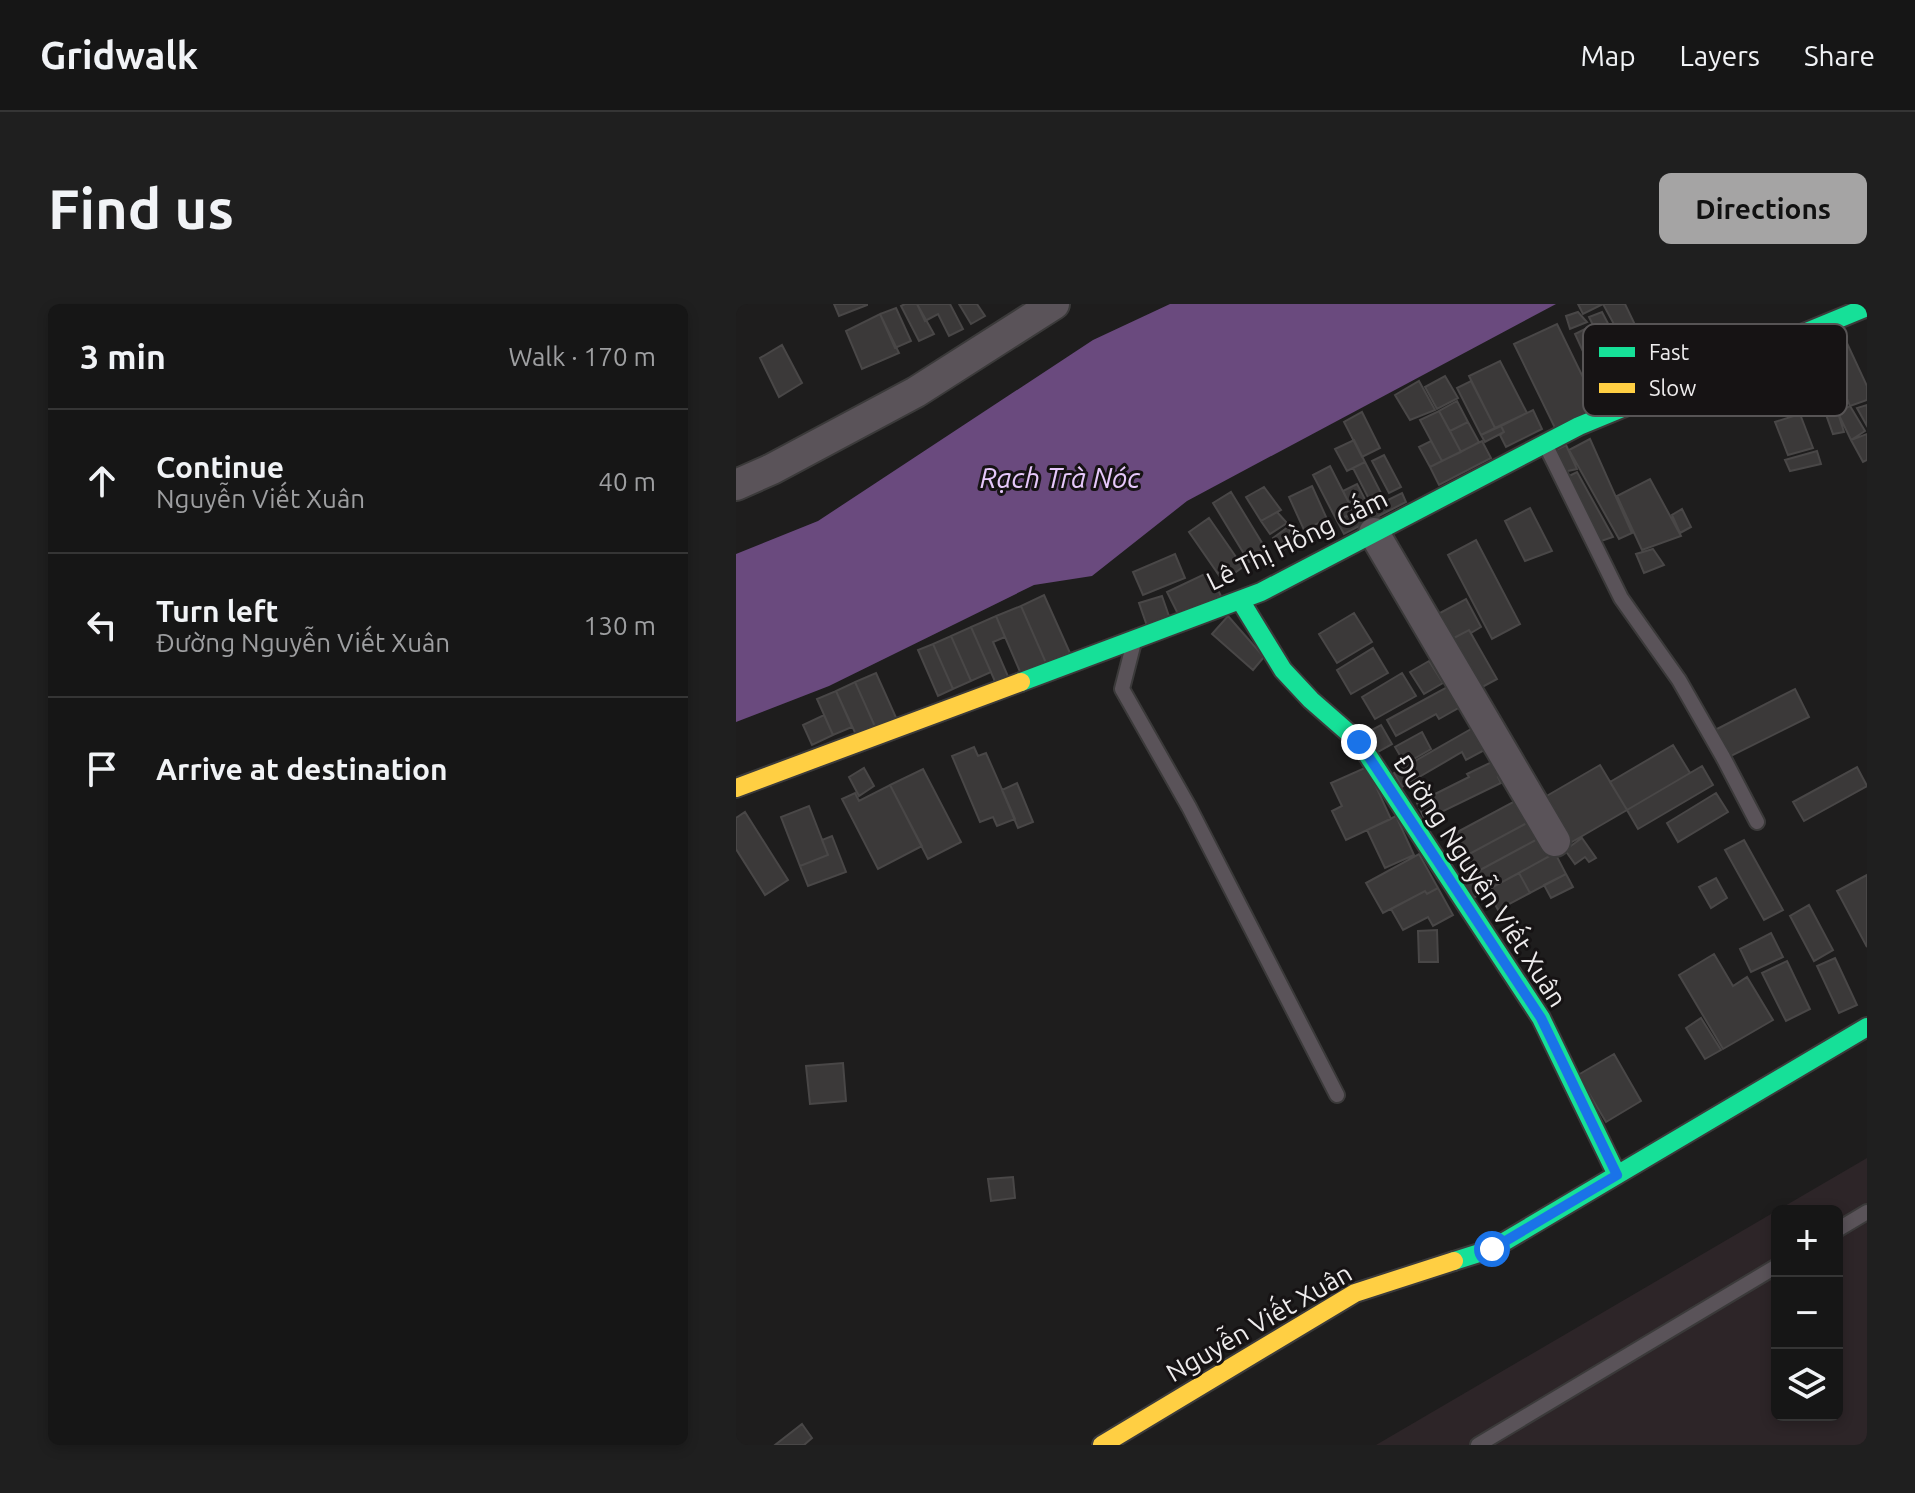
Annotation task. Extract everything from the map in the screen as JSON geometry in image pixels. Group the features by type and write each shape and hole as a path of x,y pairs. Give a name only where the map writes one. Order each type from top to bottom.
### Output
{"street":[{"path":"736,485 916,392 1054,304"},
{"name":"Lê Thị Hồng Gấm","path":"1826,324 1867,307"},
{"name":"Lê Thị Hồng Gấm","path":"736,788 1261,592 1603,416"},
{"path":"1374,533 1555,841"},
{"name":"Đường Nguyễn Viết Xuân","path":"1240,600 1283,670 1311,700 1359,742 1541,1018 1617,1175"},
{"name":"Nguyễn Viết Xuân","path":"1102,1445 1355,1293 1492,1249 1867,1027"}],"lane":[{"path":"1545,444 1621,598 1679,680 1757,822"},
{"path":"1135,638 1122,689 1189,807 1337,1095"},
{"path":"1843,1226 1867,1212"},
{"path":"1478,1445 1771,1270"}],"shaded area":[{"path":"1867,1158 1867,1445 1376,1445 1771,1214 1771,1421 1843,1421 1843,1205 1787,1205"}],"water":[{"name":"Rạch Trà Nóc","path":"1170,304 1556,304 1187,501 1092,576 1034,585 829,686 736,722 736,554 818,521 1093,340"}],"building":[{"path":"834,304 867,304 867,305 839,316"},
{"path":"917,304 934,334 919,341 901,306"},
{"path":"917,304 950,304 963,329 949,336 938,314 925,321"},
{"path":"959,304 977,304 985,316 971,324"},
{"path":"1578,304 1603,304 1583,314"},
{"path":"1603,304 1625,304 1635,324 1614,324"},
{"path":"896,308 911,341 895,348 880,314"},
{"path":"1578,312 1587,322 1570,329 1566,316"},
{"path":"1602,312 1608,324 1592,324 1589,317"},
{"path":"880,314 899,353 862,369 846,331"},
{"path":"1557,324 1583,377 1583,415 1555,428 1514,344"},
{"path":"1583,330 1583,352 1575,334"},
{"path":"1847,343 1867,386 1867,400 1850,406 1847,398"},
{"path":"782,345 802,383 779,397 760,358"},
{"path":"1500,361 1527,413 1495,428 1469,376"},
{"path":"1445,376 1458,398 1437,409 1425,387"},
{"path":"1419,381 1435,410 1410,420 1395,395"},
{"path":"1471,381 1495,428 1481,435 1457,388"},
{"path":"1457,401 1468,422 1450,431 1439,411"},
{"path":"1867,405 1867,426 1857,408"},
{"path":"1850,406 1865,431 1851,440 1839,416 1847,416"},
{"path":"1533,410 1542,429 1506,447 1500,435 1504,432 1501,426"},
{"path":"1439,411 1461,452 1442,461 1420,420"},
{"path":"1362,412 1380,448 1362,457 1344,422"},
{"path":"1801,416 1813,448 1788,455 1775,422"},
{"path":"1827,416 1839,416 1844,432 1833,434"},
{"path":"1468,422 1479,442 1461,452 1450,431"},
{"path":"1501,426 1504,432 1485,442 1481,435"},
{"path":"1867,434 1867,460 1863,462 1851,440"},
{"path":"1590,439 1632,533 1619,539 1569,450"},
{"path":"1354,440 1365,462 1347,471 1335,449"},
{"path":"1431,441 1442,461 1430,467 1419,447"},
{"path":"1482,441 1491,458 1439,485 1430,467"},
{"path":"1566,445 1577,469 1563,472 1552,452"},
{"path":"1817,451 1821,464 1790,471 1785,460"},
{"path":"1384,455 1401,487 1389,493 1372,461"},
{"path":"1365,462 1383,497 1371,503 1353,468"},
{"path":"1330,466 1354,513 1337,521 1313,475"},
{"path":"1577,472 1613,537 1598,542 1565,478"},
{"path":"1650,479 1681,536 1642,550 1617,496"},
{"path":"1357,484 1368,505 1354,513 1343,491"},
{"path":"1312,486 1327,519 1304,530 1289,497"},
{"path":"1264,487 1281,510 1261,521 1246,497"},
{"path":"1231,492 1267,551 1249,562 1213,503"},
{"path":"1402,493 1406,502 1344,534 1337,521 1383,497 1386,501"},
{"path":"1530,508 1552,551 1525,561 1505,521"},
{"path":"1682,509 1691,527 1680,533 1672,515"},
{"path":"1277,512 1287,523 1270,534 1261,521"},
{"path":"1209,518 1243,567 1223,581 1189,532"},
{"path":"1288,527 1296,542 1280,552 1273,538"},
{"path":"1476,540 1520,624 1492,639 1448,555"},
{"path":"1653,549 1664,565 1644,573 1636,554"},
{"path":"1175,554 1185,578 1143,595 1133,572"},
{"path":"1209,572 1221,596 1179,616 1167,592"},
{"path":"1044,595 1070,653 1046,663 1021,606"},
{"path":"1162,596 1170,619 1147,626 1139,603"},
{"path":"1466,599 1481,627 1448,641 1438,614"},
{"path":"1021,606 1046,663 1021,674 996,616"},
{"path":"1354,613 1372,642 1337,663 1319,634"},
{"path":"996,616 1005,637 993,642 1010,681 997,686 971,627"},
{"path":"1228,616 1264,657 1253,670 1212,634"},
{"path":"971,627 991,672 971,681 951,636"},
{"path":"1469,630 1497,679 1475,691 1448,641"},
{"path":"951,636 971,681 953,689 933,644"},
{"path":"933,644 953,689 938,696 918,650"},
{"path":"1373,648 1388,673 1351,694 1337,670"},
{"path":"1429,661 1443,683 1424,694 1410,672"},
{"path":"876,673 898,722 877,731 855,682"},
{"path":"1402,673 1416,696 1375,719 1362,697"},
{"path":"855,682 877,731 858,739 836,691"},
{"path":"1449,686 1460,707 1439,719 1436,714 1396,736 1387,720"},
{"path":"1795,689 1809,717 1729,757 1715,730"},
{"path":"836,691 852,727 833,735 817,699"},
{"path":"824,715 833,735 812,745 803,725"},
{"path":"1381,725 1392,744 1374,754 1364,734"},
{"path":"1478,725 1490,747 1466,760 1462,752 1402,787 1394,773"},
{"path":"1422,732 1431,749 1405,764 1395,747"},
{"path":"1673,745 1690,773 1627,810 1610,782"},
{"path":"974,747 978,756 986,753 1015,819 997,826 993,817 980,822 952,756"},
{"path":"1498,759 1505,773 1498,777 1501,783 1425,820 1417,803"},
{"path":"1600,765 1627,810 1565,846 1538,801"},
{"path":"1702,766 1713,785 1638,829 1627,810"},
{"path":"1367,767 1391,819 1346,840 1332,811 1342,806 1331,783"},
{"path":"1857,767 1867,786 1804,821 1793,802"},
{"path":"864,768 874,786 859,796 849,777"},
{"path":"923,769 961,842 928,859 890,785"},
{"path":"1017,783 1033,822 1018,828 1002,790"},
{"path":"890,785 922,846 878,869 842,799 855,793 859,801"},
{"path":"1716,793 1728,812 1678,842 1667,823"},
{"path":"1515,801 1527,823 1460,859 1448,837"},
{"path":"809,806 828,855 800,866 781,817"},
{"path":"745,812 788,880 765,895 736,849 736,818"},
{"path":"1396,816 1414,855 1385,868 1367,830"},
{"path":"1536,818 1545,835 1469,876 1460,859"},
{"path":"1545,835 1555,853 1466,902 1456,883"},
{"path":"832,836 846,872 808,886 800,866 828,855 822,840"},
{"path":"1582,838 1596,858 1589,862 1585,857 1575,864 1565,850"},
{"path":"1744,840 1783,910 1764,920 1725,850"},
{"path":"1555,853 1566,874 1530,893 1519,873"},
{"path":"1419,854 1438,888 1427,894 1425,891 1383,913 1366,883"},
{"path":"1519,873 1530,893 1498,910 1487,890"},
{"path":"1566,874 1573,887 1551,898 1544,885"},
{"path":"1867,875 1867,947 1837,891"},
{"path":"1716,878 1727,898 1711,908 1699,887"},
{"path":"1438,888 1453,915 1433,926 1428,917 1403,930 1391,909 1425,891 1427,894"},
{"path":"1809,905 1833,950 1814,961 1790,916"},
{"path":"1437,930 1438,962 1419,962 1418,931"},
{"path":"1771,933 1783,957 1751,972 1740,949"},
{"path":"1714,954 1733,986 1747,977 1773,1020 1723,1049 1679,975"},
{"path":"1835,958 1857,1005 1839,1013 1817,966"},
{"path":"1787,961 1810,1009 1786,1021 1762,973"},
{"path":"1701,1018 1721,1050 1705,1059 1686,1028"},
{"path":"1614,1054 1641,1101 1606,1122 1578,1075"},
{"path":"843,1063 846,1101 810,1104 806,1066"},
{"path":"1013,1177 1015,1198 991,1201 988,1179"},
{"path":"802,1424 812,1438 804,1445 775,1445"}],"traffic: fast":[{"path":"1826,324 1867,307"},
{"path":"1021,682 1261,592 1603,416"},
{"path":"1240,600 1283,670 1311,700 1359,742 1541,1018 1617,1175"},
{"path":"1454,1261 1492,1249 1867,1027"}],"traffic: slow":[{"path":"736,788 1021,682"},
{"path":"1102,1445 1355,1293 1454,1261"}],"route":[{"path":"1359,742 1541,1018 1617,1175 1492,1249"}]}
